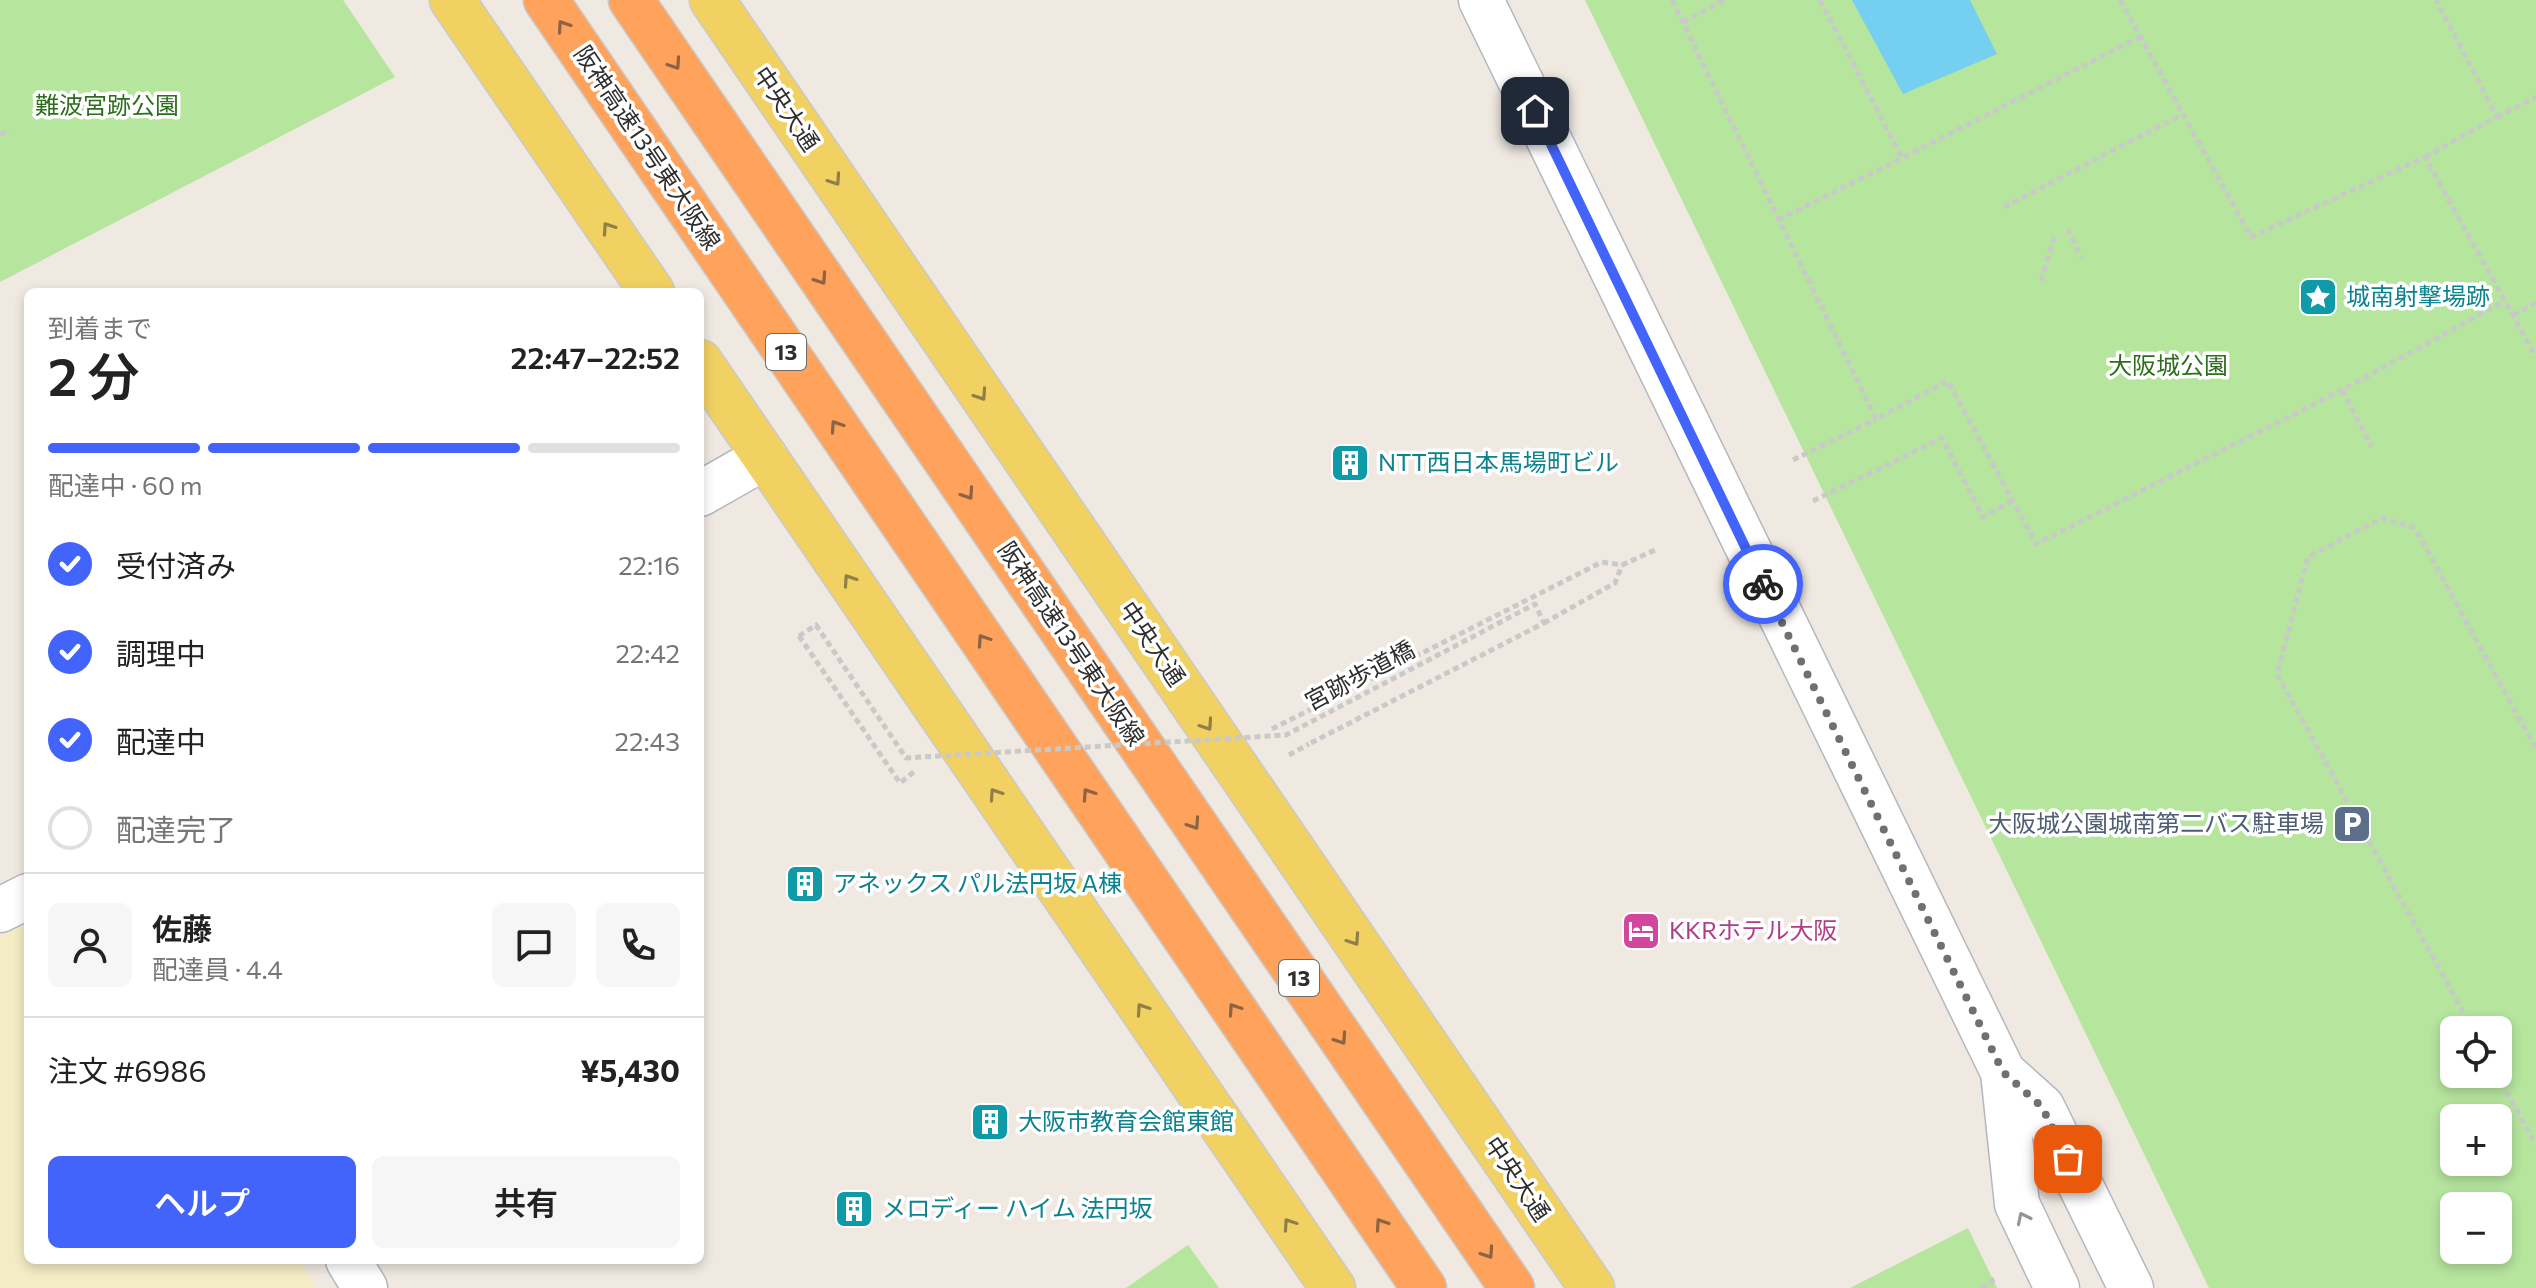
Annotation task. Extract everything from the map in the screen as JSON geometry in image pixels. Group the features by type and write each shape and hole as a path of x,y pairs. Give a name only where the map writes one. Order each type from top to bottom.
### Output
{"highway":[{"name":"阪神高速13号東大阪線","path":"546,0 1424,1288"},
{"name":"阪神高速13号東大阪線","path":"631,0 1512,1288"}],"main road":[{"path":"452,0 649,288"},
{"name":"中央大通","path":"712,0 1592,1288"},
{"path":"704,368 1333,1288"}],"street":[{"path":"1481,0 2003,1072 2017,1204 2057,1288"},
{"path":"704,492 765,457"},
{"path":"0,910 24,898"},
{"path":"2003,1072 2042,1107 2131,1288"},
{"path":"350,1264 365,1288"}],"path":[{"path":"1672,0 1876,419"},
{"path":"1683,22 1725,0"},
{"path":"1820,0 1902,158"},
{"path":"2120,0 2251,237 2425,157 2536,97"},
{"path":"2436,0 2497,117"},
{"path":"1778,220 2140,37"},
{"path":"2004,207 2181,115"},
{"path":"0,135 9,129"},
{"path":"2425,157 2536,357"},
{"path":"2068,229 2081,258"},
{"path":"2041,281 2055,234"},
{"path":"1793,460 1948,381 2036,544 2342,390 2505,301"},
{"path":"2513,315 2536,303"},
{"path":"2342,390 2372,447"},
{"path":"1813,501 1942,438 1983,517 2014,500"},
{"path":"2465,1016 2277,674 2308,557 2382,518 2415,528 2536,749"},
{"path":"1262,733 1602,562 1622,565 1655,550"},
{"path":"1544,623 1615,583 1622,565"},
{"name":"宮跡歩道橋","path":"811,620 820,633 846,671 864,696 898,747 916,772 900,783 799,636 808,630 816,625 906,758 1286,735 1535,604 1544,623 1309,744"},
{"path":"2505,1088 2536,1145"}],"green space":[{"name":"難波宮跡公園","path":"0,0 343,0 395,77 0,282"},
{"name":"大阪城公園","path":"1585,0 2536,0 2536,1288 2209,1288"},
{"path":"1968,1228 1997,1288 1850,1288"},
{"path":"1188,1245 1219,1288 1126,1288"}],"sand":[{"path":"24,924 24,1264 301,1264 316,1288 0,1288 0,936"}],"water":[{"path":"1852,0 1970,0 1997,54 1903,94"}],"way so far":[{"path":"1763,584 2003,1072 2042,1107 2068,1159"}],"place":[{"name":"城南射撃場跡","path":"2318,297"},
{"name":"NTT西日本馬場町ビル","path":"1350,463"},
{"name":"大阪城公園城南第二バス駐車場","path":"2352,824"},
{"name":"アネックス パル法円坂 A棟","path":"805,884"},
{"name":"KKRホテル大阪","path":"1641,931"},
{"name":"大阪市教育会館東館","path":"990,1122"},
{"name":"メロディー ハイム 法円坂","path":"854,1209"}],"route":[{"path":"1535,111 1763,584"}]}
